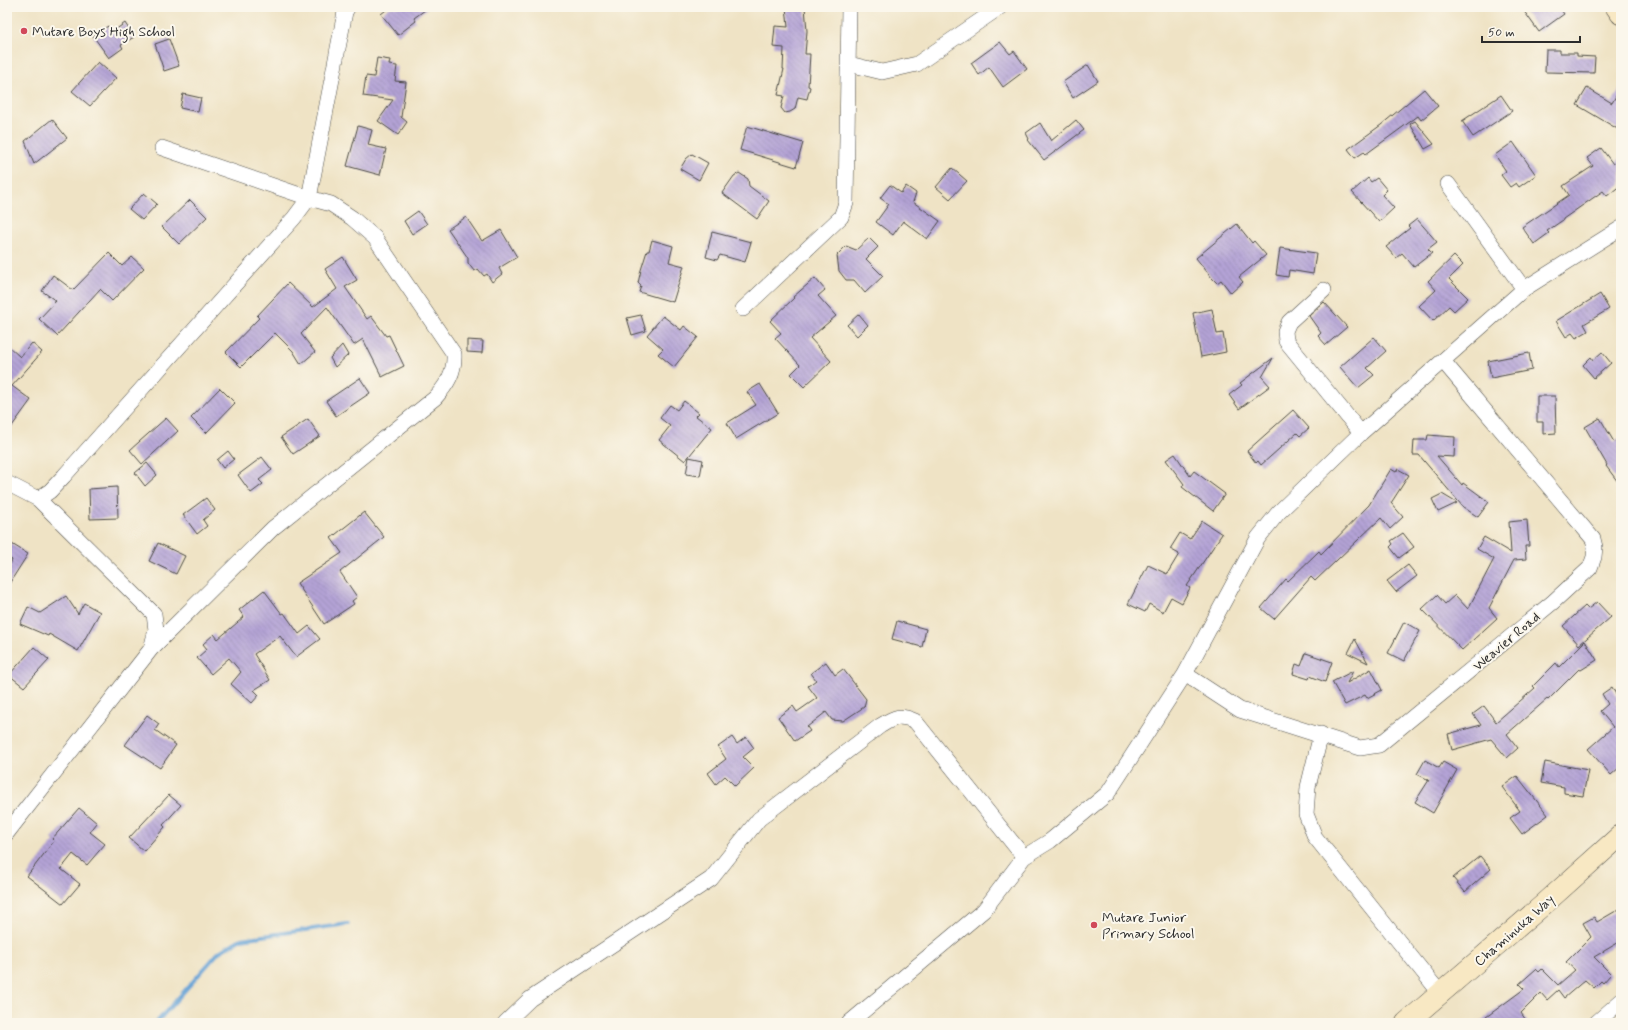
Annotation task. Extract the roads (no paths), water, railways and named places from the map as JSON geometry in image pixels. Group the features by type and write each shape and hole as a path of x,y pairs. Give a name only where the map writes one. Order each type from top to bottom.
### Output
{"street":[{"path":"38,499 50,491 64,476 294,218 309,198 345,12 348,7"},
{"path":"743,309 841,217 846,203 849,7"},
{"path":"849,64 882,72 917,64 1000,7"},
{"path":"1616,7 1621,14"},
{"path":"7,833 151,649 273,528 438,394 448,382 453,370 454,354 375,238 352,218 331,204 309,198 162,148"},
{"path":"1448,184 1524,289"},
{"path":"849,1023 984,910 1024,857 1050,841 1108,793 1185,674 1258,538 1278,513 1361,433 1524,289 1621,228"},
{"path":"1324,290 1289,322 1285,331 1286,341 1361,433"},
{"name":"Weavier Road","path":"1185,674 1240,710 1321,734 1360,748 1379,745 1553,602 1590,568 1594,557 1593,538 1443,360"},
{"path":"7,483 38,499 154,614 156,630 151,649"},
{"path":"505,1023 530,998 711,879 759,819 880,726 895,717 905,717 915,721 1024,857"},
{"path":"1321,734 1308,787 1306,814 1315,837 1440,993"},
{"name":"Chaminuka Way","path":"1406,1023 1543,905 1621,835"},
{"path":"1596,1023 1621,1000"}],"waterway":[{"path":"156,1023 219,952 241,939 348,924"}],"place":[{"name":"Mutare Boys High School","path":"24,31"},
{"name":"Mutare Junior Primary School","path":"1094,925"}]}
